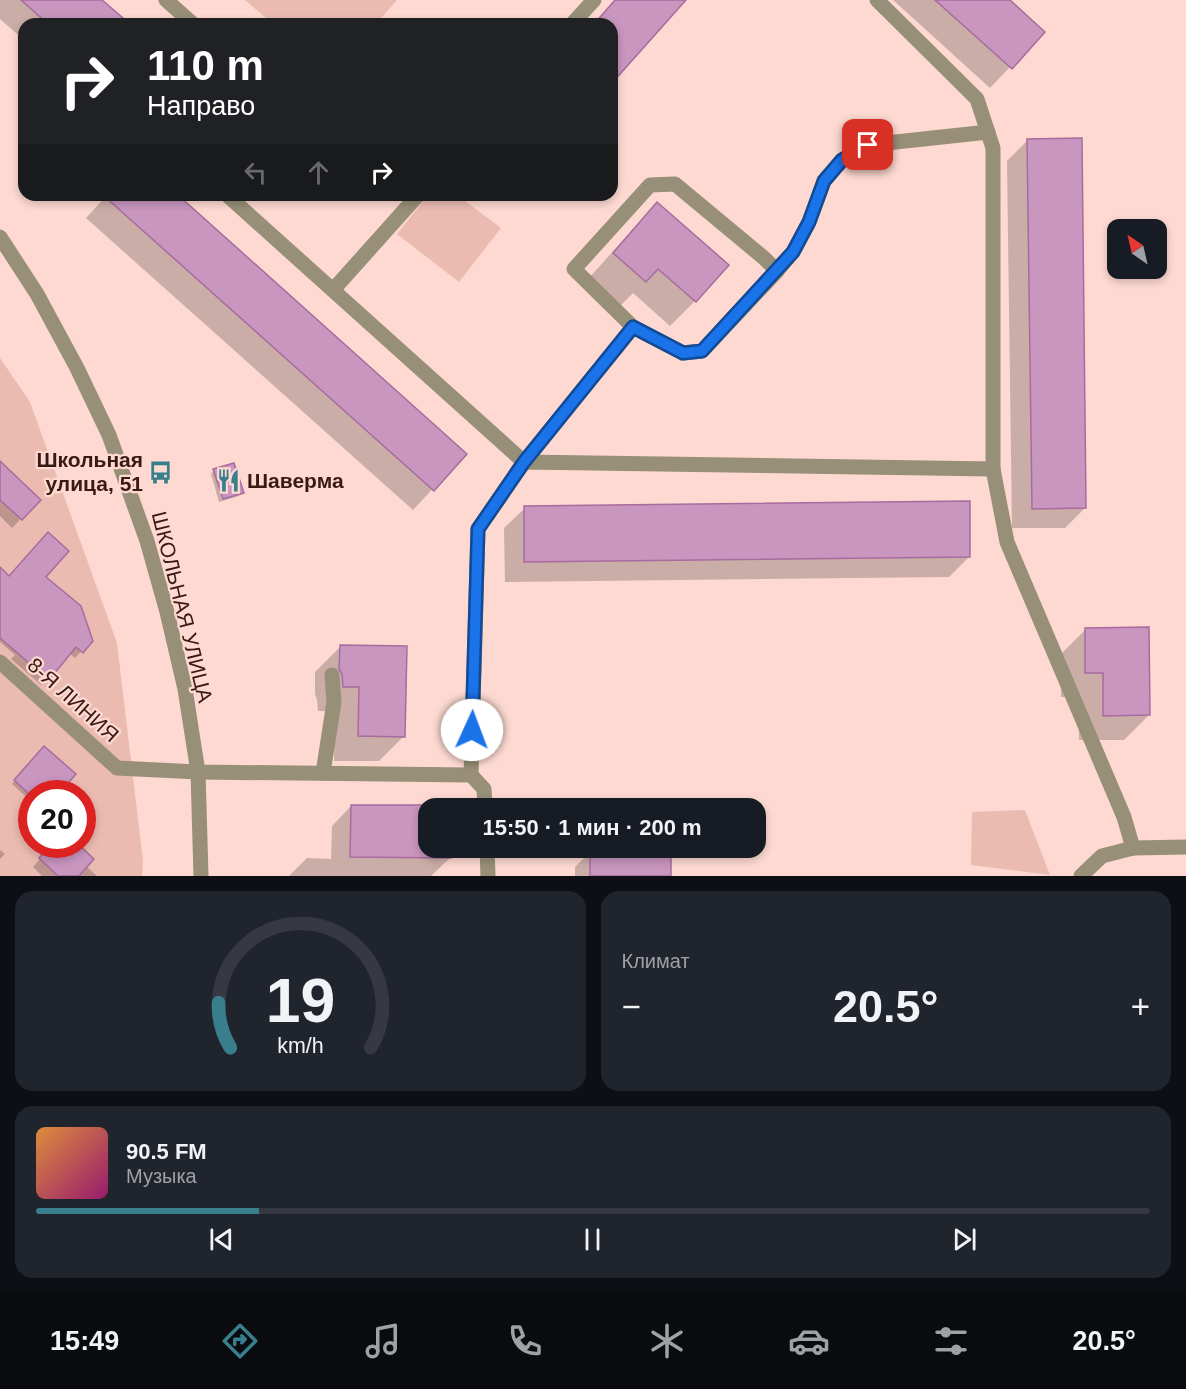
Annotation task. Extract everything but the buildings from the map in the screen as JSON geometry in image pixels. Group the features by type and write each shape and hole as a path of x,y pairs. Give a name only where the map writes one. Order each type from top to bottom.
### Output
{"street":[{"path":"166,0 186,18"},
{"path":"578,18 594,0"},
{"path":"877,0 977,99 993,148 993,469 1007,542 1124,817 1133,848"},
{"path":"777,271 675,184 650,185 574,269 633,327 683,353 702,351 777,271 793,252 809,222 824,181 842,160 868,145 988,132"},
{"path":"234,201 524,462 993,469"},
{"path":"333,290 413,201"},
{"name":"ШКОЛЬНАЯ УЛИЦА","path":"0,237 37,294 78,368 109,435 147,541 185,689 198,772 201,876"},
{"path":"484,798 484,789 471,775 478,529 524,462 633,327"},
{"name":"8-Я ЛИНИЯ","path":"0,662 117,768 198,772"},
{"path":"323,773 333,702 332,675"},
{"path":"198,772 471,775"},
{"path":"1081,876 1102,856 1133,848 1186,847"},
{"path":"487,858 488,876"}],"shaded area":[{"path":"245,0 397,0 381,18 266,18"},
{"path":"423,201 465,201 501,228 459,282 397,234"},
{"path":"0,358 30,402 117,643 143,861 142,876 0,876"},
{"path":"1025,810 1050,875 971,865 972,812"}],"place":[{"name":"Школьная улица, 51","path":"161,472"},
{"name":"Шаверма","path":"229,481"}],"route":[{"path":"472,730 478,529 524,462 633,327 683,353 702,351 793,252 809,222 824,181 842,160 868,145"}]}
